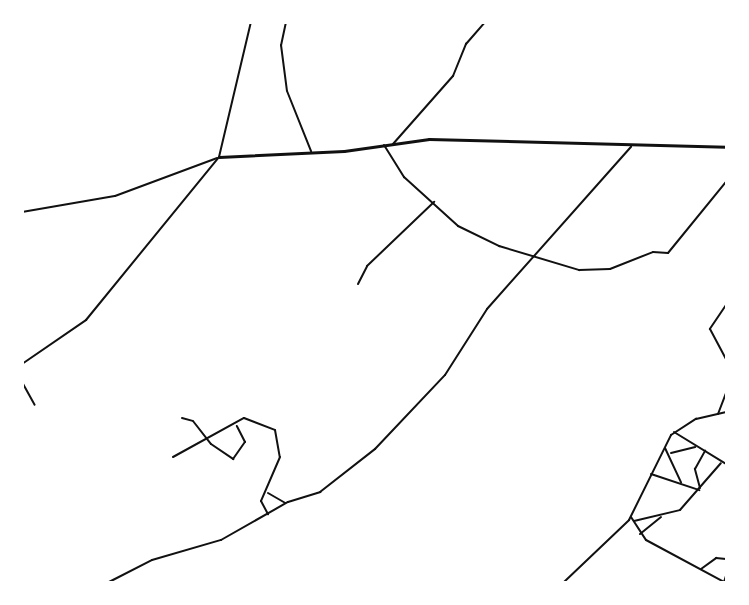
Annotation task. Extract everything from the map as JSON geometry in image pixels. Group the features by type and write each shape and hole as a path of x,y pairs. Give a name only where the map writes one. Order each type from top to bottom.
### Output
{"main road":[{"path":"219,157 311,152 393,144 523,138 632,147 726,147"}],"street":[{"path":"22,364 86,320 219,157 251,22"},
{"path":"286,22 281,45 287,91 311,152"},
{"path":"393,144 453,76 466,44 485,22"},
{"path":"384,145 404,177 435,201 465,230 538,256 556,266 597,271 628,265 653,252 668,253 726,182"},
{"path":"109,582 159,558 213,543 285,503 327,488 379,445 450,369 487,309 538,256 632,147"},
{"path":"22,212 115,195 219,157"},
{"path":"358,284 369,264 423,218 435,201"},
{"path":"726,305 710,329 726,359"},
{"path":"22,382 35,405"},
{"path":"718,414 726,393"},
{"path":"564,582 631,517 674,432 726,412"},
{"path":"182,418 193,421 207,437 233,459 245,442 237,426"},
{"path":"173,457 207,437 237,426 247,418 280,435 280,457 268,493 261,503 268,514"},
{"path":"674,432 726,464"},
{"path":"671,453 695,447"},
{"path":"665,448 671,453 681,483"},
{"path":"700,489 695,469 705,452"},
{"path":"633,522 680,510 721,463"},
{"path":"651,474 700,489"},
{"path":"268,493 285,503"},
{"path":"640,534 662,516"},
{"path":"631,517 640,534 724,582 726,576"},
{"path":"701,569 716,558 726,559"}]}
